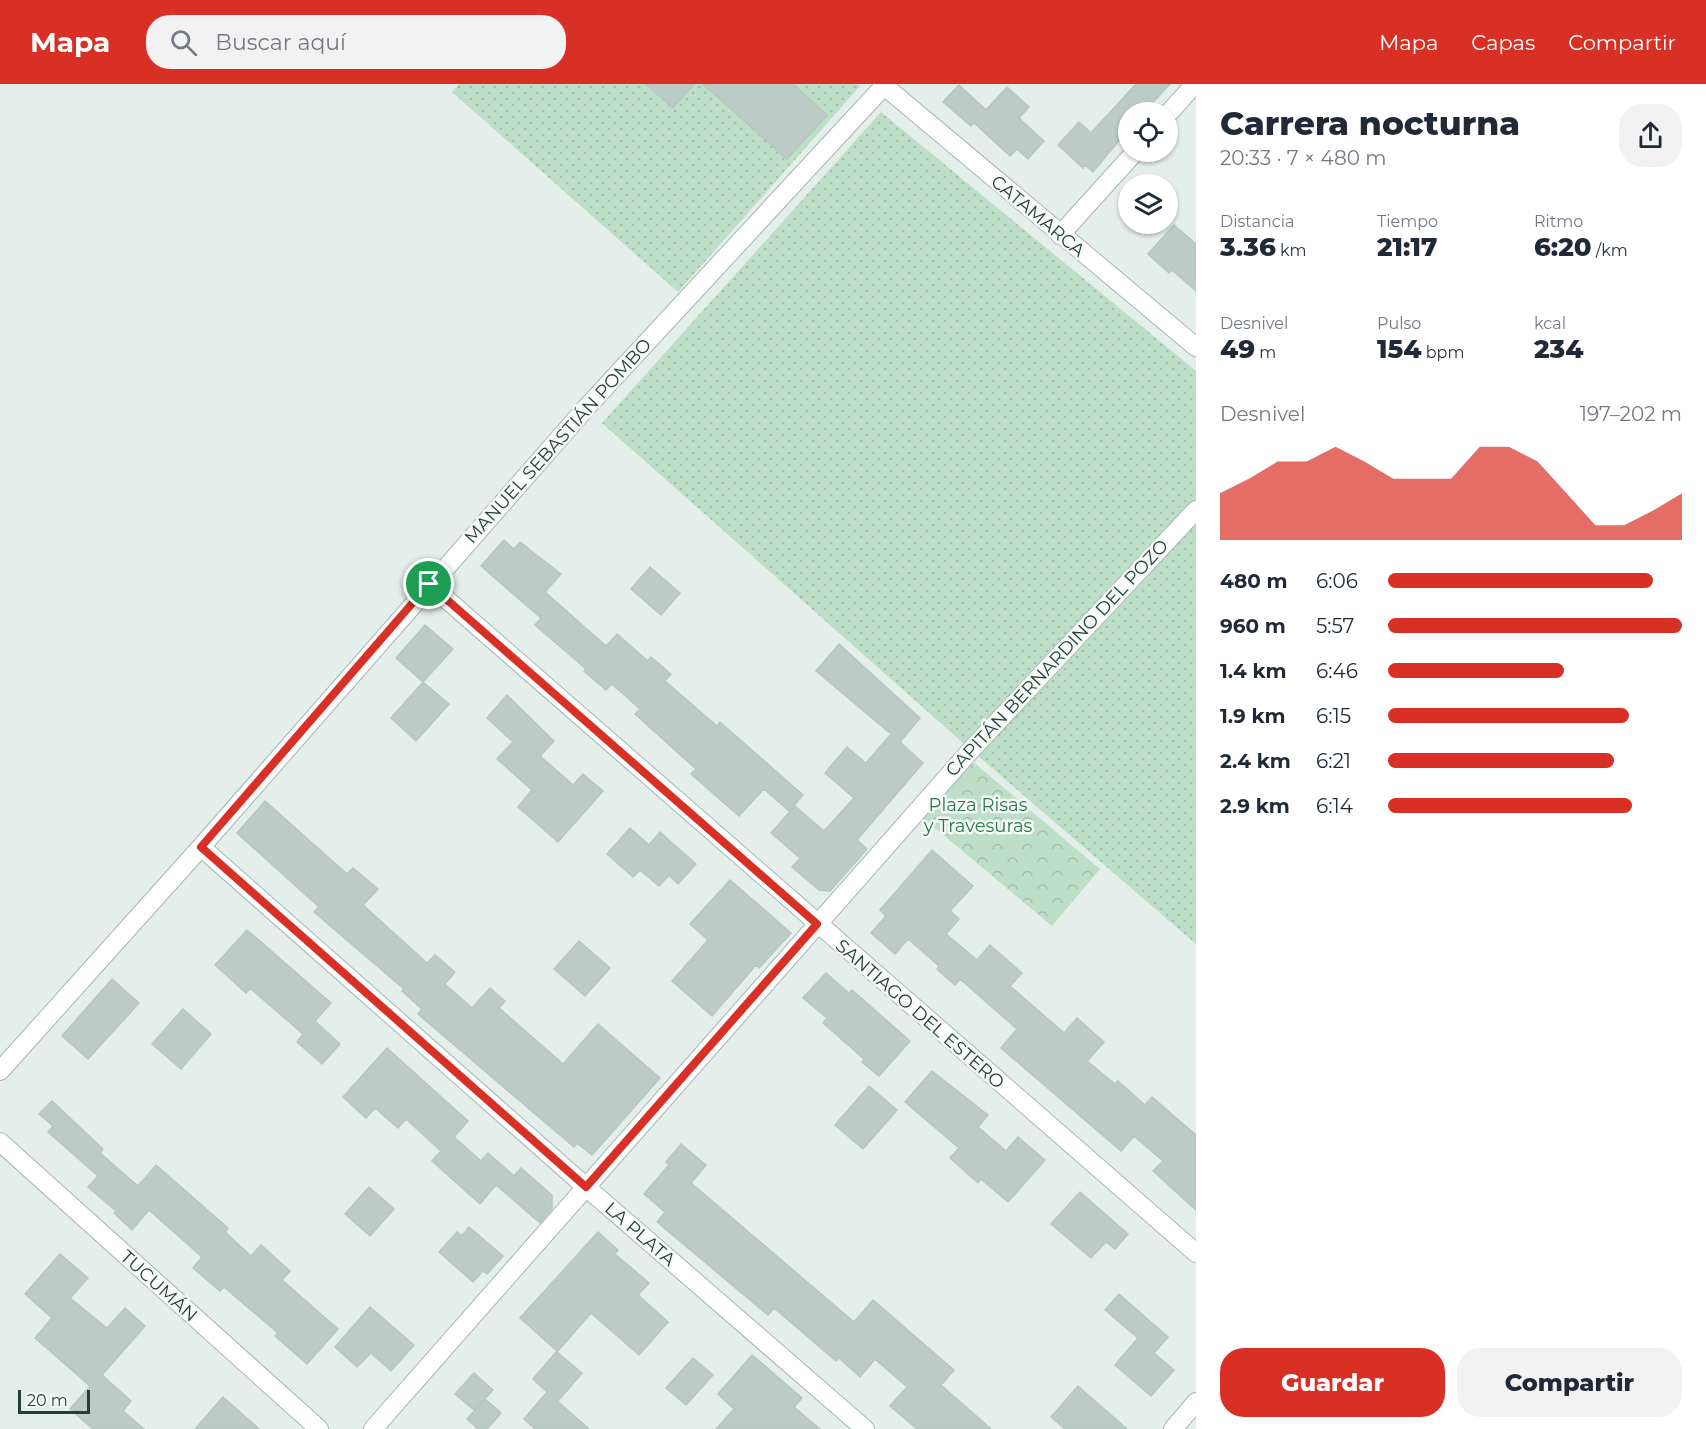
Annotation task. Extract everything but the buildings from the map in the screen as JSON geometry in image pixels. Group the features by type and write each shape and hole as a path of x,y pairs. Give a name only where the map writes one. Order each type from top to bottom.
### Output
{"street":[{"path":"1178,103 1195,84"},
{"name":"CATAMARCA","path":"883,85 1060,235 1196,346"},
{"name":"MANUEL SEBASTIÁN POMBO","path":"0,1071 201,847 429,584 586,408 883,85"},
{"path":"1060,235 1126,162"},
{"name":"CAPITÁN BERNARDINO DEL POZO","path":"373,1429 971,750 1196,510"},
{"name":"SANTIAGO DEL ESTERO","path":"429,584 1196,1254"},
{"name":"LA PLATA","path":"201,847 586,1187 865,1429"},
{"name":"TUCUMÁN","path":"0,1142 319,1429"},
{"path":"1173,1429 1196,1402"}],"green space":[{"path":"459,84 857,84 860,86 678,292 452,92"},
{"path":"881,112 1196,371 1196,944 971,750 602,423"},
{"name":"Plaza Risas y Travesuras","path":"972,761 1100,869 1052,926 923,818"}],"route":[{"path":"429,584 817,924 586,1187 201,847 429,584"}]}
